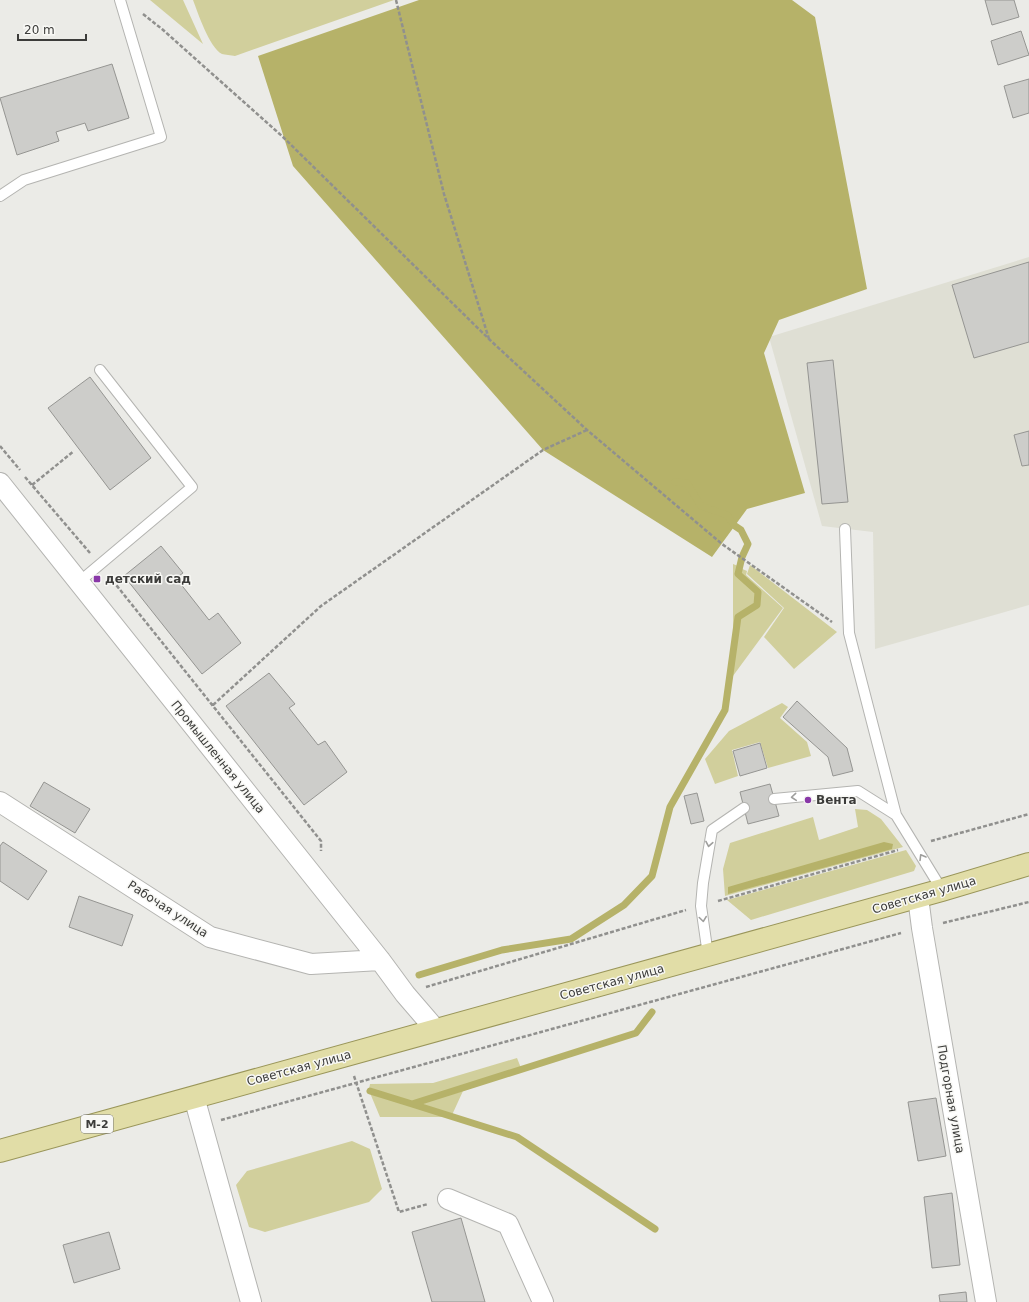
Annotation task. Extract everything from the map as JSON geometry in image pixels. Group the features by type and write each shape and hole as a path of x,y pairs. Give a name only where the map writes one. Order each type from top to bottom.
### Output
{"main road":[{"name":"Советская улица","path":"194,1097 918,897 1029,864"},
{"name":"М-2","path":"0,1151 194,1097"}],"street":[{"name":"Промышленная улица","path":"0,483 380,960 405,994 436,1030"},
{"name":"Рабочая улица","path":"0,802 210,937 311,964 380,960"},
{"name":"Подгорная улица","path":"918,897 986,1302"},
{"path":"194,1097 251,1302"},
{"path":"448,1199 508,1224 543,1302"}],"lane":[{"path":"0,196 24,180 161,137 120,0"},
{"path":"79,582 192,487 100,370"},
{"path":"845,529 849,634 896,815 942,890"},
{"path":"774,799 858,791 896,815"},
{"path":"708,955 701,906 702,883 712,830 744,808"}],"path":[{"path":"396,0 444,194 490,340"},
{"path":"137,10 162,29 283,136 490,340 587,430 722,544 849,634"},
{"path":"213,705 321,606 543,450 587,430"},
{"path":"0,446 100,564 321,841 318,883"},
{"path":"32,485 74,451"},
{"path":"202,1125 922,928 1029,902"},
{"path":"347,1055 399,1212 448,1199"}],"shaded area":[{"path":"150,0 183,0 203,44"},
{"path":"193,0 394,0 235,56 222,54 217,50 204,29"},
{"path":"419,0 792,0 815,17 867,289 779,320 764,353 805,493 747,509 712,557 543,450 293,166 258,56"},
{"path":"1029,257 1029,605 875,649 873,532 822,526 769,337"},
{"path":"733,564 738,566 737,574 757,592 756,605 737,615 735,633 733,633"},
{"path":"750,565 837,632 794,669 764,637 784,608 747,574"},
{"path":"740,568 747,571 746,575 783,608 730,680 740,617 758,606 760,591 739,573"},
{"path":"782,703 788,707 780,718 807,742 811,756 768,768 760,742 732,750 738,776 715,784 705,759 729,731"},
{"path":"855,809 867,810 881,819 903,847 725,896 723,869 730,843 813,817 819,840 858,827"},
{"path":"884,842 893,844 892,849 728,894 728,887"},
{"path":"906,850 916,866 914,871 751,920 727,900"},
{"path":"517,1058 521,1068 413,1102 369,1089 370,1084 433,1083"},
{"path":"463,1091 452,1115 416,1104"},
{"path":"370,1093 449,1117 380,1117"},
{"path":"352,1141 370,1149 382,1189 369,1202 265,1232 249,1227 236,1185 247,1171"}],"building":[{"path":"985,0 1014,0 1019,17 992,25"},
{"path":"1021,31 1029,55 998,65 991,41"},
{"path":"112,64 129,118 88,131 85,123 56,132 59,141 17,155 0,98"},
{"path":"1029,79 1029,113 1013,118 1004,86"},
{"path":"1029,262 1029,342 974,358 952,285"},
{"path":"833,360 848,502 822,504 807,363"},
{"path":"90,377 151,458 110,490 48,408"},
{"path":"1029,431 1029,465 1022,466 1014,435"},
{"path":"161,546 183,573 176,578 209,620 218,613 241,643 202,674 124,576"},
{"path":"269,673 295,704 289,708 318,745 325,741 347,772 304,805 226,706"},
{"path":"797,701 847,748 853,771 833,776 828,757 783,717"},
{"path":"760,743 767,768 740,776 733,751"},
{"path":"44,782 90,809 75,833 30,806"},
{"path":"770,784 779,816 748,824 740,792"},
{"path":"697,793 704,821 691,824 684,796"},
{"path":"3,842 47,871 28,900 0,881 0,846"},
{"path":"79,896 133,915 122,946 69,927"},
{"path":"936,1098 946,1156 918,1161 908,1102"},
{"path":"952,1193 960,1265 932,1268 924,1197"},
{"path":"461,1218 485,1302 432,1302 412,1232"},
{"path":"109,1232 120,1269 74,1283 63,1245"},
{"path":"966,1292 967,1302 940,1302 939,1295"}],"waterway":[{"path":"419,975 502,950 571,939 624,905 652,876 670,807 725,710 738,617 757,605 758,592 738,574 742,557 748,544 741,530 735,526 727,515 701,506 687,483 675,482"},
{"path":"370,1091 412,1104 636,1033 652,1012"},
{"path":"412,1104 517,1137 655,1229"}],"place":[{"name":"детский сад","path":"97,579"},
{"name":"Вента","path":"808,800"}]}
